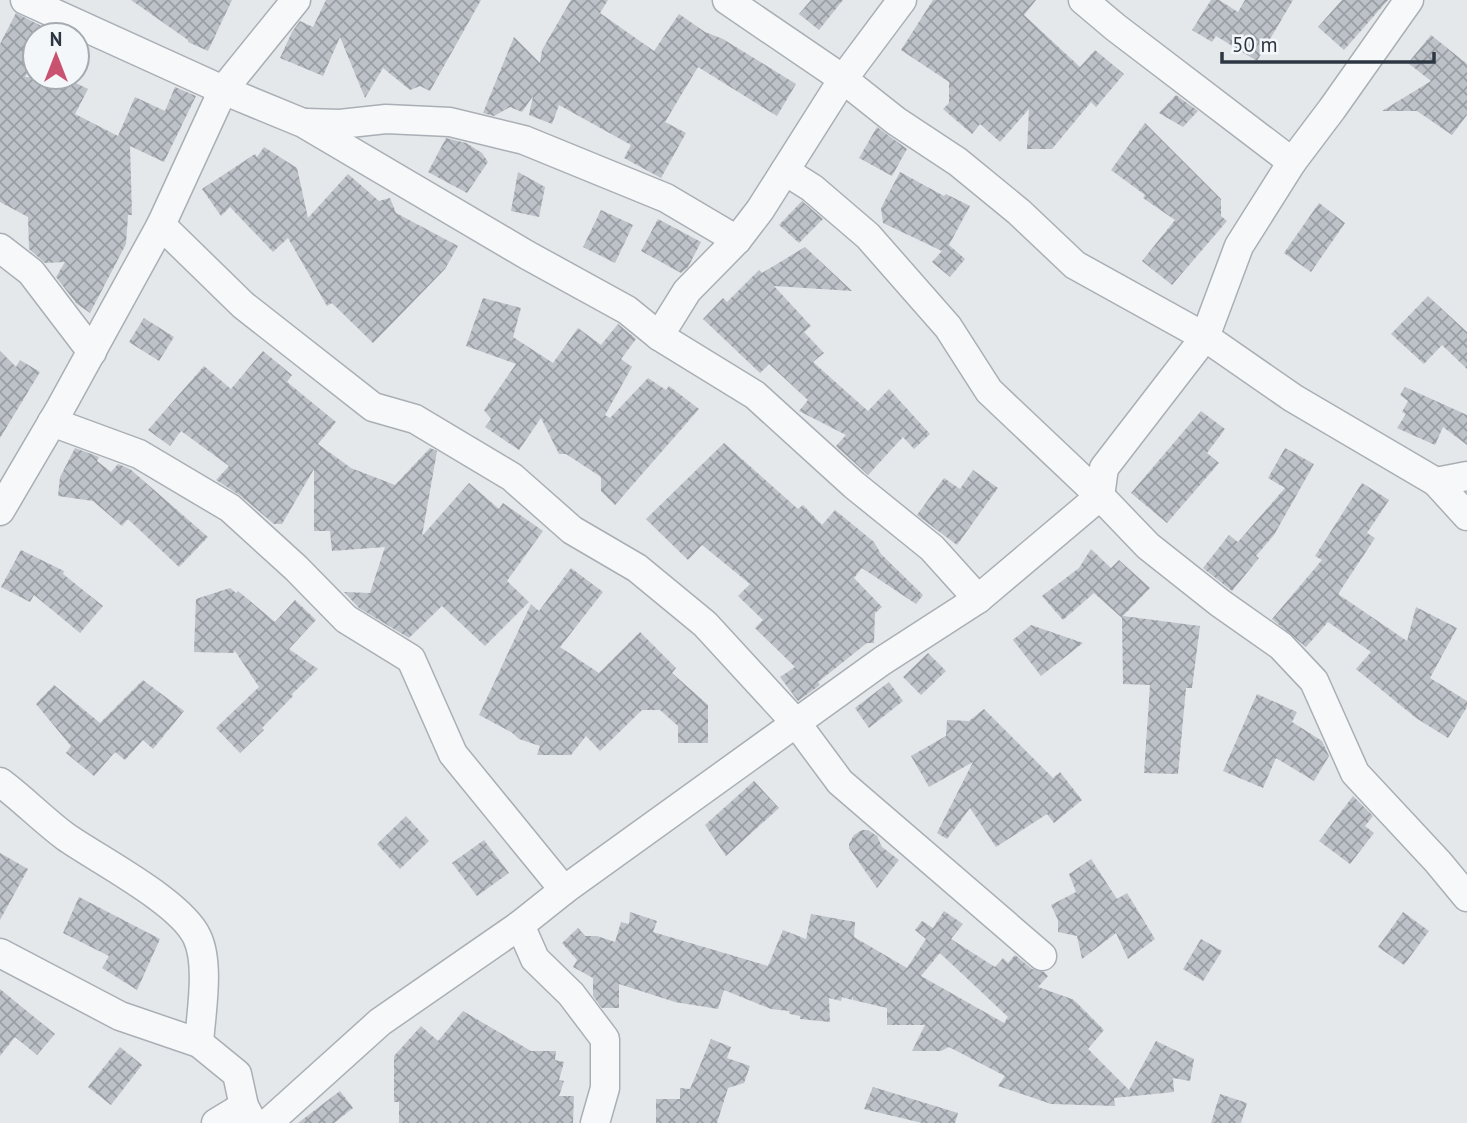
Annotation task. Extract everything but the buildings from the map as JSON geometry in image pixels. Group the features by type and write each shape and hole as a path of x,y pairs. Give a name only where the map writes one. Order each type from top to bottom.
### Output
{"street":[{"path":"25,0 223,90 303,123 527,255 627,310 659,336 755,395 854,485 932,548 978,599"},
{"path":"0,511 92,352 161,225 223,90 296,0"},
{"path":"727,0 843,79 896,121 957,162 1020,212 1075,265 1205,337 1293,398 1436,482 1467,516"},
{"path":"659,336 687,291 737,240 760,210 843,79 902,0"},
{"path":"1083,0 1292,162"},
{"path":"268,1123 380,1022 520,925 564,890 883,662 978,599 1100,496 1104,468 1205,337 1239,246 1292,162 1409,0"},
{"path":"303,123 340,124 386,119 450,122 524,140 666,198 737,240"},
{"path":"785,171 812,188 869,236 948,327 989,391 1100,496 1148,546 1220,603 1281,646 1314,681 1355,773 1467,897"},
{"path":"161,225 243,305 373,407 415,419 512,477 572,530 637,568 705,624 797,724 840,782 1042,956"},
{"path":"0,248 32,272 92,352"},
{"path":"51,422 139,454 230,508 296,568 346,619 411,659 453,754 564,890"},
{"path":"1436,482 1467,476"},
{"path":"0,782 65,836 100,857 181,915 197,937 204,972 199,1043"},
{"path":"520,925 535,959 571,994 605,1040 605,1088 596,1123"},
{"path":"0,953 120,1016 199,1043 237,1074 249,1115 216,1123"}]}
